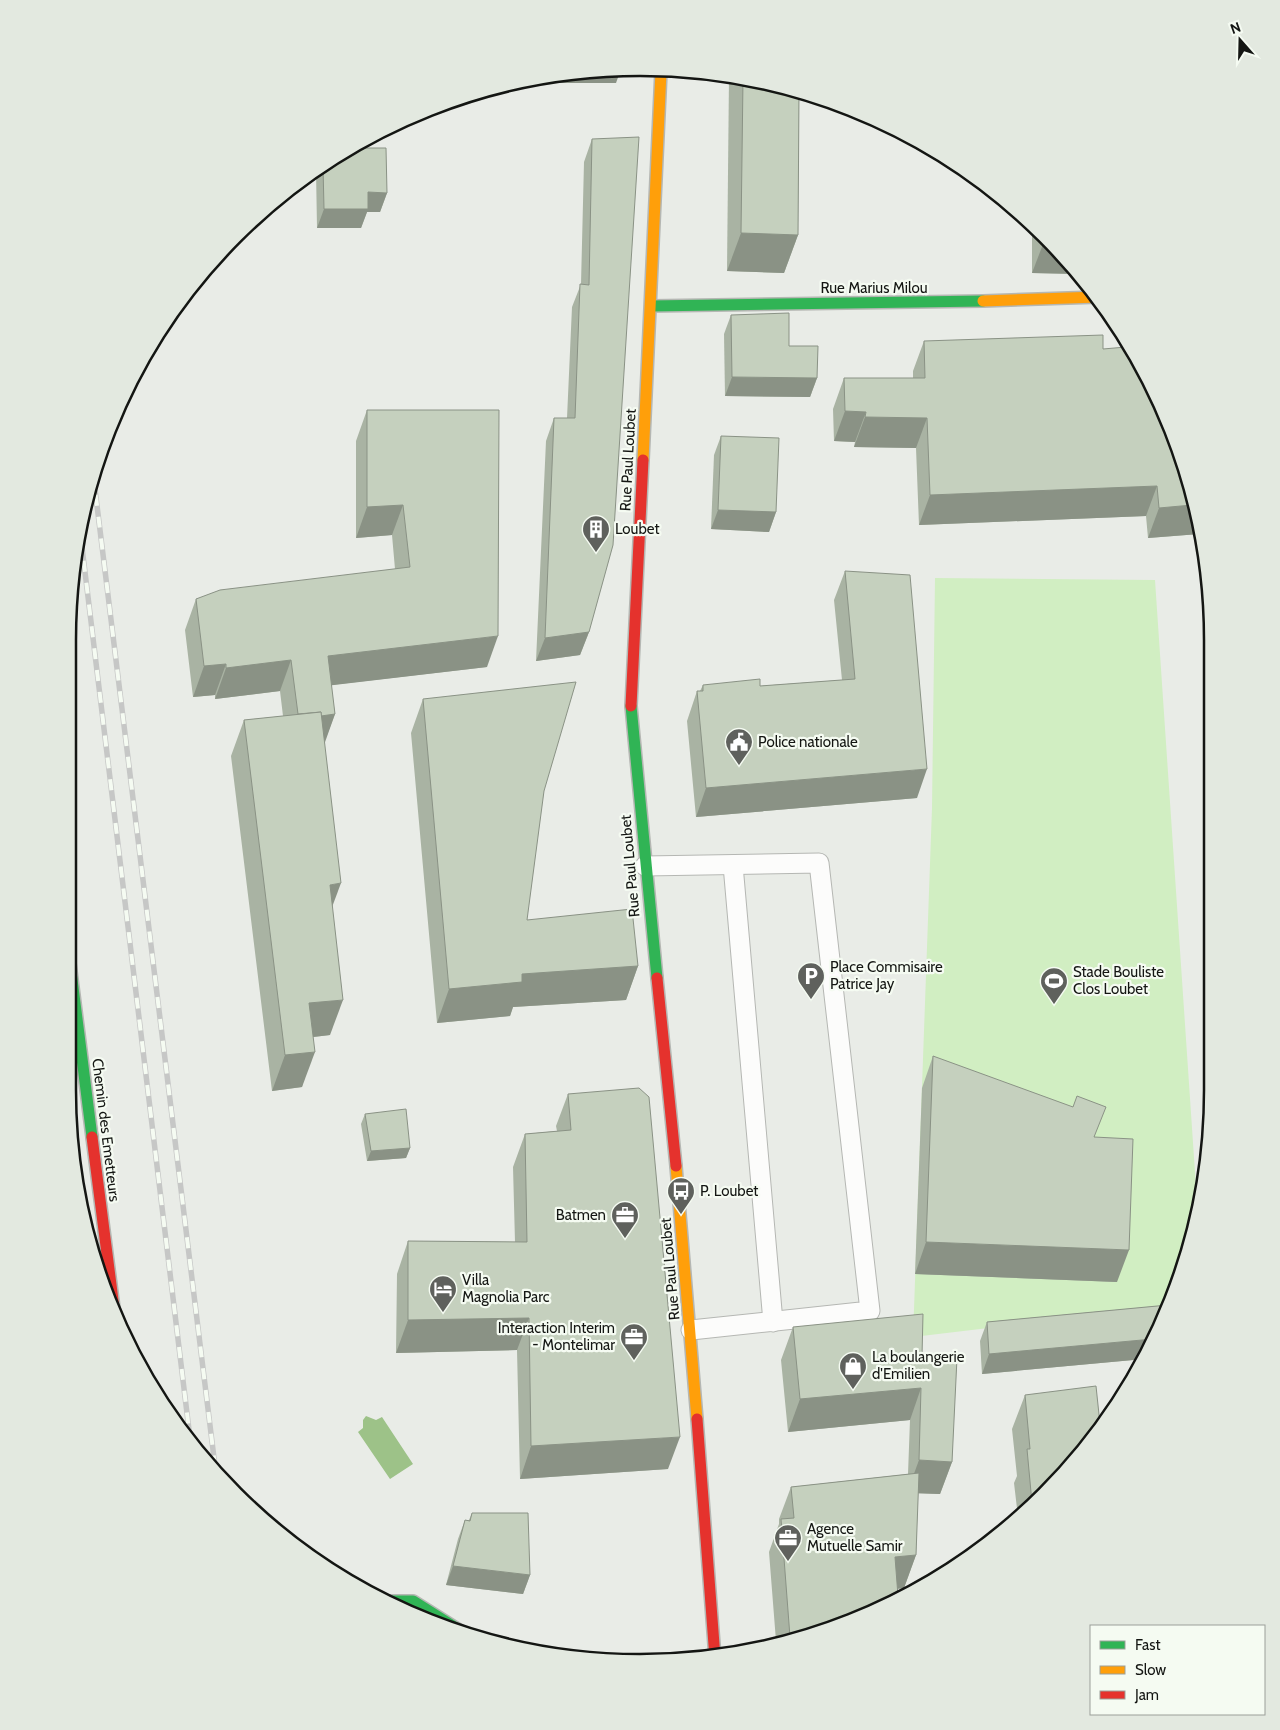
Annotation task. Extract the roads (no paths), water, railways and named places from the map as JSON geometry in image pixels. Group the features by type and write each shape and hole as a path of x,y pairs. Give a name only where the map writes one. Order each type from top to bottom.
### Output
{"street":[{"name":"Rue Paul Loubet","path":"660,77 651,306 631,702 645,866 683,1230 714,1649"},
{"name":"Rue Marius Milou","path":"651,306 935,302 1087,297"},
{"name":"Chemin des Emetteurs","path":"76,1011 111,1284"},
{"path":"402,1601 413,1601 436,1615"}],"lane":[{"path":"645,866 819,863 870,1311 691,1330"},
{"path":"733,865 773,1322"}],"railway":[{"path":"95,493 214,1460"},
{"path":"83,555 189,1427"}],"place":[{"name":"Loubet","path":"596,553"},
{"name":"Police nationale","path":"739,766"},
{"name":"Place Commisaire Patrice Jay","path":"811,1000"},
{"name":"Stade Bouliste Clos Loubet","path":"1054,1005"},
{"name":"P. Loubet","path":"681,1215"},
{"name":"Batmen","path":"625,1239"},
{"name":"Villa Magnolia Parc","path":"443,1313"},
{"name":"Interaction Interim - Montelimar","path":"634,1361"},
{"name":"La boulangerie d'Emilien","path":"853,1390"},
{"name":"Agence Mutuelle Samir","path":"788,1562"}]}
